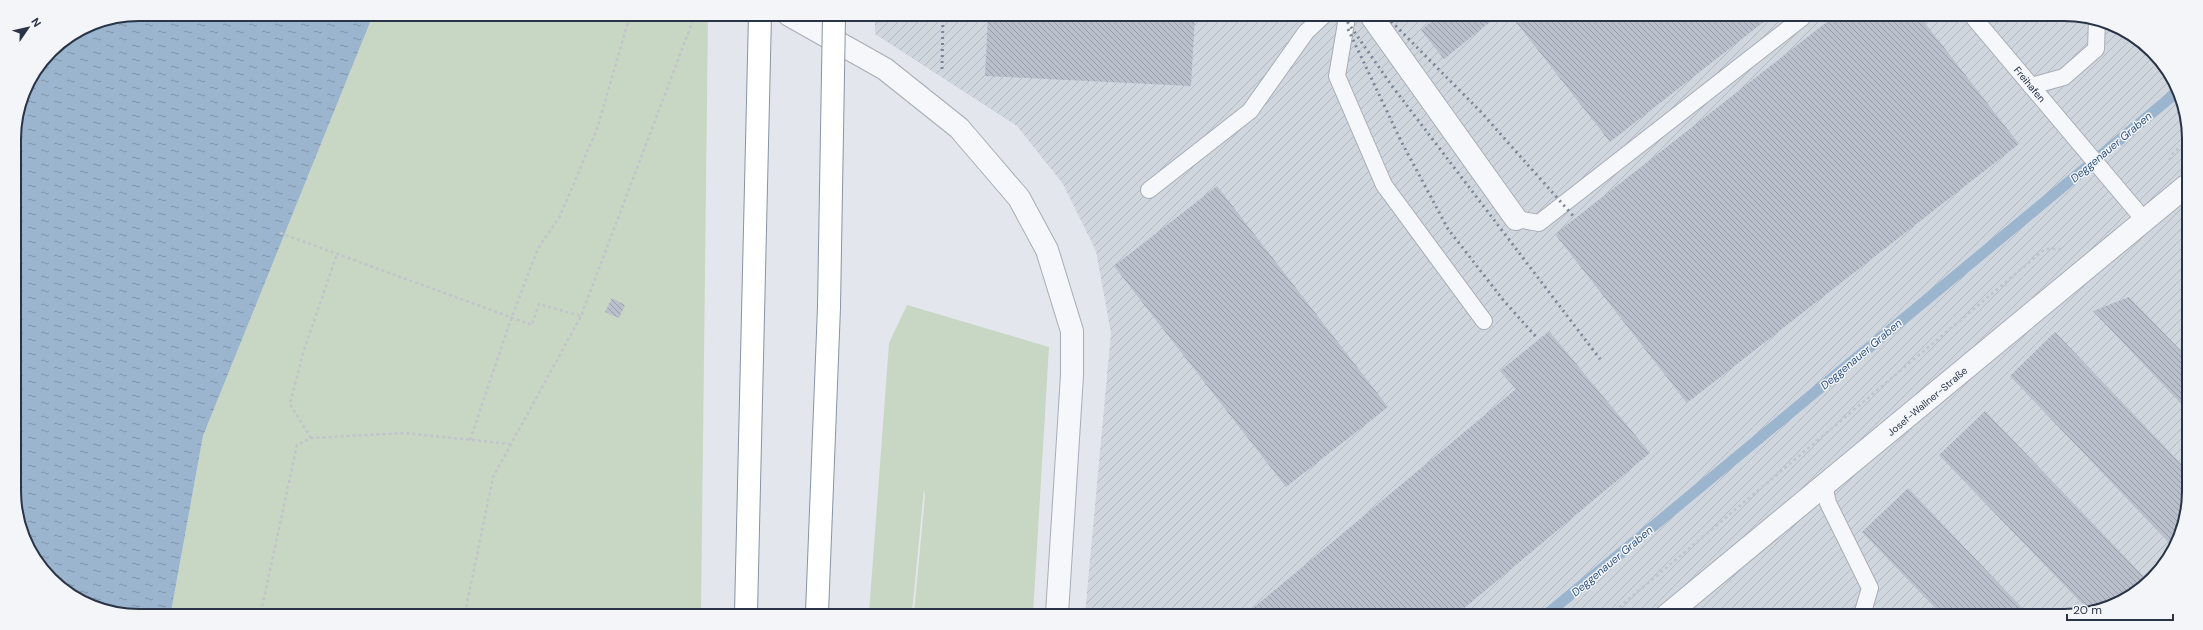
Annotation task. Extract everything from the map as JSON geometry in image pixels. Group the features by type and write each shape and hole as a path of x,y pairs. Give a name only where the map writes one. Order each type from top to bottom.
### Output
{"highway":[{"path":"746,609 760,21"},
{"path":"816,609 829,307 834,21"}],"street":[{"path":"799,21 885,69 959,128 1019,198 1047,250 1072,331 1072,375 1057,609"},
{"path":"1381,21 1516,219"},
{"name":"Josef-Wallner-Straße","path":"1674,609 2182,189"}],"lane":[{"path":"1149,190 1250,110 1306,32 1317,21"},
{"path":"1346,21 1337,76 1384,185 1484,320"},
{"path":"1516,219 1538,223 1798,21"},
{"name":"Freihafen","path":"1977,21 2145,221"},
{"path":"2031,86 2064,77 2096,48 2097,26"},
{"path":"1824,486 1828,503 1870,588 1864,609"}],"path":[{"path":"470,440 512,317 538,248 560,216 597,128 628,21"},
{"path":"466,609 493,477 581,316 694,21"},
{"path":"280,233 532,325 540,304 581,316"},
{"path":"1617,609 2045,249 2066,250"},
{"path":"310,438 290,404 304,350 337,254"},
{"path":"262,609 297,446 310,438 404,433 511,444"}],"shaded area":[{"path":"875,21 2064,21 2095,25 2109,30 2136,45 2153,61 2162,73 2176,101 2182,131 2182,491 2178,522 2173,536 2162,557 2153,569 2136,585 2102,603 2072,609 1085,609 1111,333 1096,251 1063,184 1017,126 875,34"}],"green space":[{"path":"371,21 708,21 701,609 172,609 203,436"},
{"path":"907,305 1049,347 1033,609 914,609 925,496 924,489 912,609 869,609 889,343"}],"water":[{"path":"131,21 371,21 203,436 172,609 123,608 108,605 94,600 73,589 50,569 41,557 27,529 21,499 21,131 27,101 41,73 55,55 67,45 87,33 116,23"}],"building":[{"path":"988,21 1195,21 1191,86 985,76"},
{"path":"1432,21 1490,22 1444,59 1421,30"},
{"path":"1515,21 1765,21 1610,142"},
{"path":"1828,21 1923,21 2019,144 1687,403 1555,234"},
{"path":"1217,186 1388,407 1286,487 1114,266"},
{"path":"2129,297 2182,352 2182,405 2093,311"},
{"path":"612,298 625,305 619,318 605,312"},
{"path":"1549,331 1650,453 1463,609 1252,609 1516,389 1500,371"},
{"path":"2055,332 2182,465 2181,507 2178,522 2170,544 2010,376"},
{"path":"1985,411 2145,577 2123,593 2102,603 2085,607 1939,455"},
{"path":"1908,488 2023,609 1936,609 1862,532"}],"waterway":[{"name":"Deggenauer Graben","path":"1553,609 2173,95"}],"railway":[{"path":"942,69 943,21"},
{"path":"1347,21 1392,86 1600,359"},
{"path":"1391,21 1481,112 1575,218"},
{"path":"1348,29 1401,141 1448,229 1504,301 1538,339"}]}
